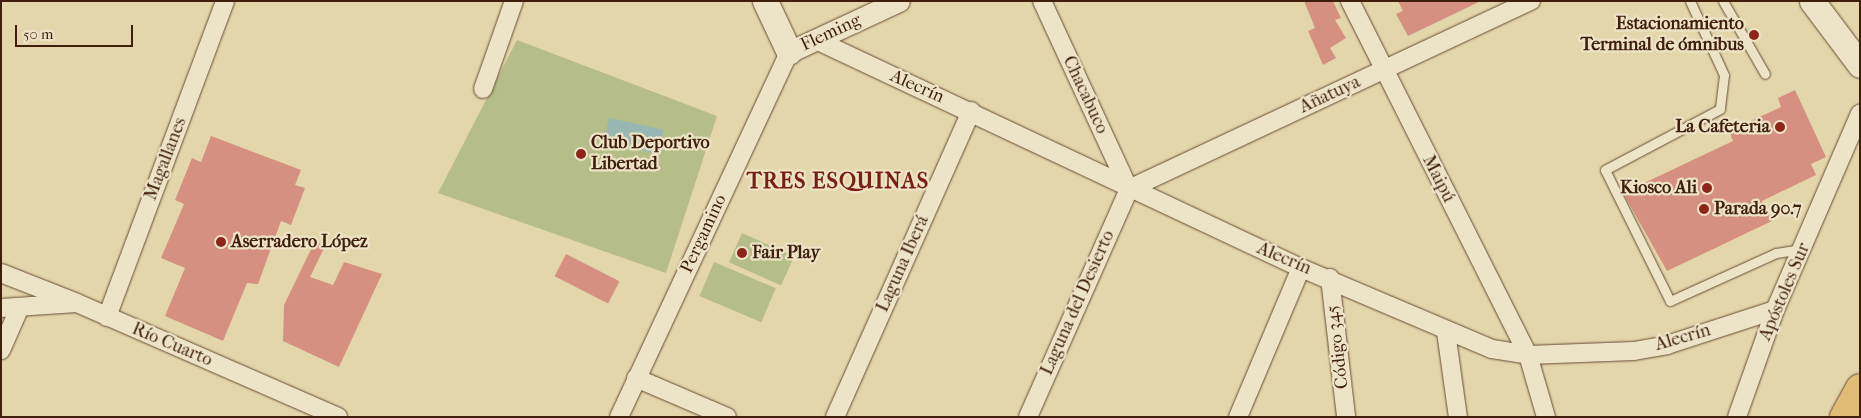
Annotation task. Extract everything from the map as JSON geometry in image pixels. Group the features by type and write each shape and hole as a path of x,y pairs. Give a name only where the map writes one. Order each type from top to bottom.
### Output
{"highway":[{"path":"1844,417 1860,388"}],"main road":[{"path":"765,1 789,52"},
{"path":"1812,1 1860,64"}],"street":[{"name":"Magallanes","path":"106,317 226,1"},
{"path":"483,89 514,1"},
{"name":"Fleming","path":"789,52 899,1"},
{"name":"Chacabuco","path":"1042,1 1129,189"},
{"name":"Maipú","path":"1350,1 1382,70 1528,355 1546,417"},
{"name":"Añatuya","path":"1129,189 1531,1"},
{"name":"Alecrín","path":"816,40 971,111 1129,189 1301,268 1330,278 1446,332 1528,355 1600,354 1667,345 1775,310"},
{"name":"Pergamino","path":"619,417 789,52"},
{"name":"Laguna Iberá","path":"835,417 971,111"},
{"name":"Apóstoles Sur","path":"1737,417 1775,310 1860,114"},
{"name":"Laguna del Desierto","path":"1028,417 1129,189"},
{"path":"1238,417 1301,268"},
{"path":"1,273 77,303"},
{"name":"Código 345","path":"1330,278 1346,417"},
{"name":"Río Cuarto","path":"1,308 77,303 338,417"},
{"path":"1,350 20,307"},
{"path":"1446,332 1458,417"},
{"path":"636,378 727,417"}],"lane":[{"path":"1690,1 1724,75 1720,109 1605,170 1670,301 1776,253 1802,249"},
{"path":"1723,1 1765,74"}],"green space":[{"name":"Club Deportivo Libertad","path":"517,40 717,116 666,273 438,193"},
{"path":"742,233 794,256 781,285 729,262"},
{"path":"714,262 776,288 761,322 700,296"}],"water":[{"path":"609,118 664,130 659,154 604,142"}],"building":[{"path":"1304,1 1333,1 1341,18 1335,20 1346,38 1330,48 1336,58 1323,65 1308,31 1315,28"},
{"path":"1398,1 1481,1 1408,36 1396,14 1403,11"},
{"path":"1795,90 1826,157 1811,164 1816,175 1762,201 1772,221 1667,271 1623,193 1733,141 1729,131 1781,107 1778,98"},
{"name":"Aserradero López","path":"211,136 301,170 295,185 305,188 291,225 281,221 258,284 247,283 223,341 165,316 185,268 161,258 184,204 175,200 192,158 201,162"},
{"path":"315,241 325,246 310,277 333,285 344,262 382,274 339,367 283,341 284,305"},
{"path":"566,254 619,281 608,304 555,276"}],"place":[{"name":"Estacionamiento Terminal de ómnibus","path":"1754,35"},
{"name":"La Cafeteria","path":"1780,127"},
{"name":"Club Deportivo Libertad","path":"581,154"},
{"name":"Kiosco Ali","path":"1707,188"},
{"name":"Parada 90.7","path":"1704,209"},
{"name":"Aserradero López","path":"221,242"},
{"name":"Fair Play","path":"742,253"}],"district":[{"name":"TRES ESQUINAS","path":"838,182"}]}
